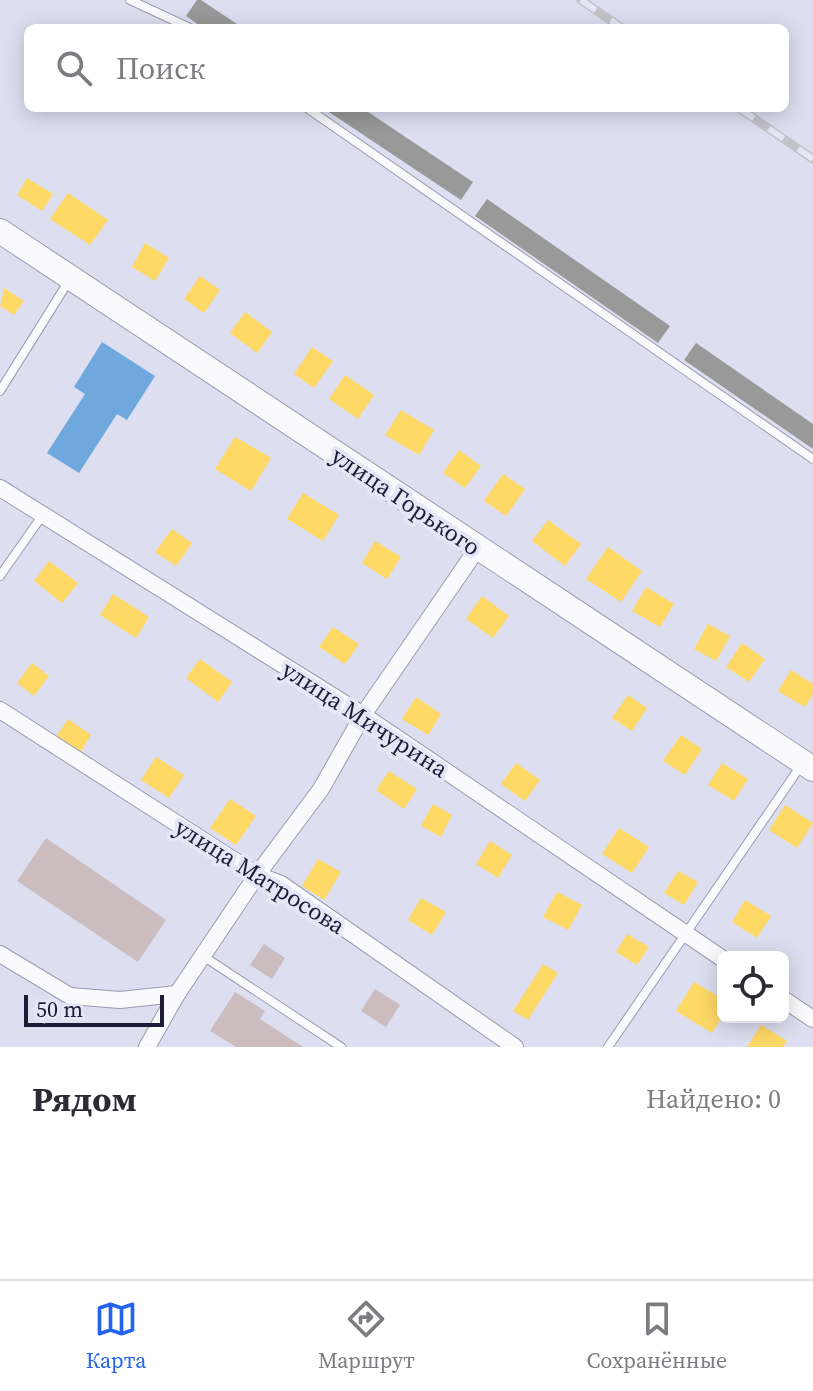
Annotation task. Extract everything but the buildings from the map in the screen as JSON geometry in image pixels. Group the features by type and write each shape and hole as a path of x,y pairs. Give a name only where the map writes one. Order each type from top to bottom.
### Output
{"main road":[{"name":"улица Горького","path":"0,231 808,765"}],"street":[{"name":"улица Мичурина","path":"0,488 363,715 717,955"},
{"path":"147,1047 177,994 257,875 321,789 363,715 477,549"},
{"name":"улица Матросова","path":"0,710 257,875 281,884 515,1047"},
{"path":"0,954 70,996 120,1000 177,994"},
{"path":"789,1003 813,1019"}],"lane":[{"path":"130,0 181,24"},
{"path":"313,112 813,459"},
{"path":"0,391 71,278"},
{"path":"0,576 42,516"},
{"path":"608,1047 808,765"},
{"path":"203,956 341,1047"}],"railway":[{"path":"581,0 616,24"},
{"path":"745,112 813,159"}]}
